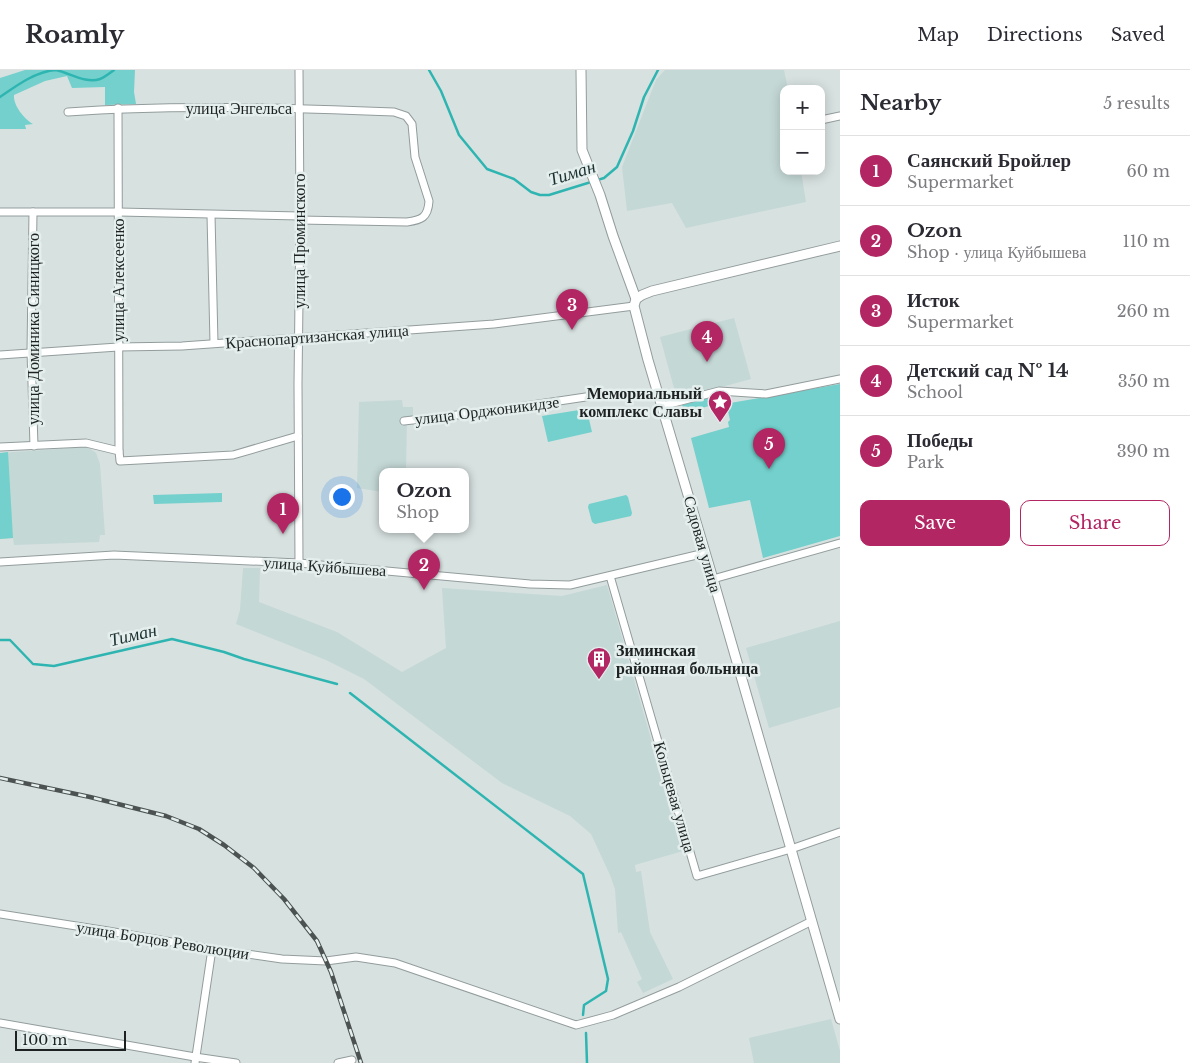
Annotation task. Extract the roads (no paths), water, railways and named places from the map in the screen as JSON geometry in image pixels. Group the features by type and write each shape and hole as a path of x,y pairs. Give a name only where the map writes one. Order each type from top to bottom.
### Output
{"street":[{"name":"улица Проминского","path":"299,70 299,563"},
{"name":"Садовая улица","path":"581,70 582,150 600,194 635,302 662,406 840,1020"},
{"name":"улица Энгельса","path":"68,112 118,108 299,108 394,112 403,114 409,119 412,124 415,157 429,202 426,216 417,221 407,222 300,218"},
{"name":"улица Алексеенко","path":"118,108 120,451"},
{"path":"825,119 840,116"},
{"path":"0,212 118,212 300,218"},
{"name":"улица Доминика Синицкого","path":"33,212 31,352 34,446"},
{"path":"211,215 214,344"},
{"name":"Краснопартизанская улица","path":"0,355 118,347 214,344 494,324 635,302 642,295 652,291 840,246"},
{"path":"662,406 719,391 766,394 840,379"},
{"name":"улица Орджоникидзе","path":"404,421 599,395"},
{"path":"0,447 86,443 120,451 120,461 233,455 298,436"},
{"path":"713,579 840,543"},
{"name":"улица Куйбышева","path":"0,562 114,554 299,563 538,584 570,585 705,552"},
{"name":"Кольцевая улица","path":"610,576 697,876 791,849 840,832"},
{"name":"улица Борцов Революции","path":"0,914 282,959 326,960 356,957 394,963 576,1025 613,1016 679,987 812,921"},
{"path":"195,1060 212,949"},
{"path":"0,1023 195,1060 236,1063"},
{"path":"338,1063 352,1060"}],"waterway":[{"name":"Тиман","path":"56,70 89,80 102,78 114,70"},
{"name":"Тиман","path":"0,97 34,76 56,70"},
{"name":"Тиман","path":"429,70 441,91 459,135 487,169 514,179 531,192 540,195 549,195 604,178 617,167 633,131 644,97 658,70"},
{"name":"Тиман","path":"0,640 10,640 33,664 54,666 172,639 337,684"},
{"path":"350,693 583,874 608,979 606,991 584,1005 583,1015"},
{"path":"586,1033 587,1063"}],"railway":[{"path":"0,778 90,797 166,816 199,829 254,868 284,899 317,941 331,972 361,1063"}],"place":[{"name":"Исток","path":"572,330"},
{"name":"Детский сад № 14","path":"707,362"},
{"name":"Мемориальный комплекс Славы","path":"720,423"},
{"name":"Победы","path":"769,469"},
{"name":"Саянский Бройлер","path":"283,534"},
{"name":"Ozon","path":"424,590"},
{"name":"Зиминская районная больница","path":"599,680"}]}
